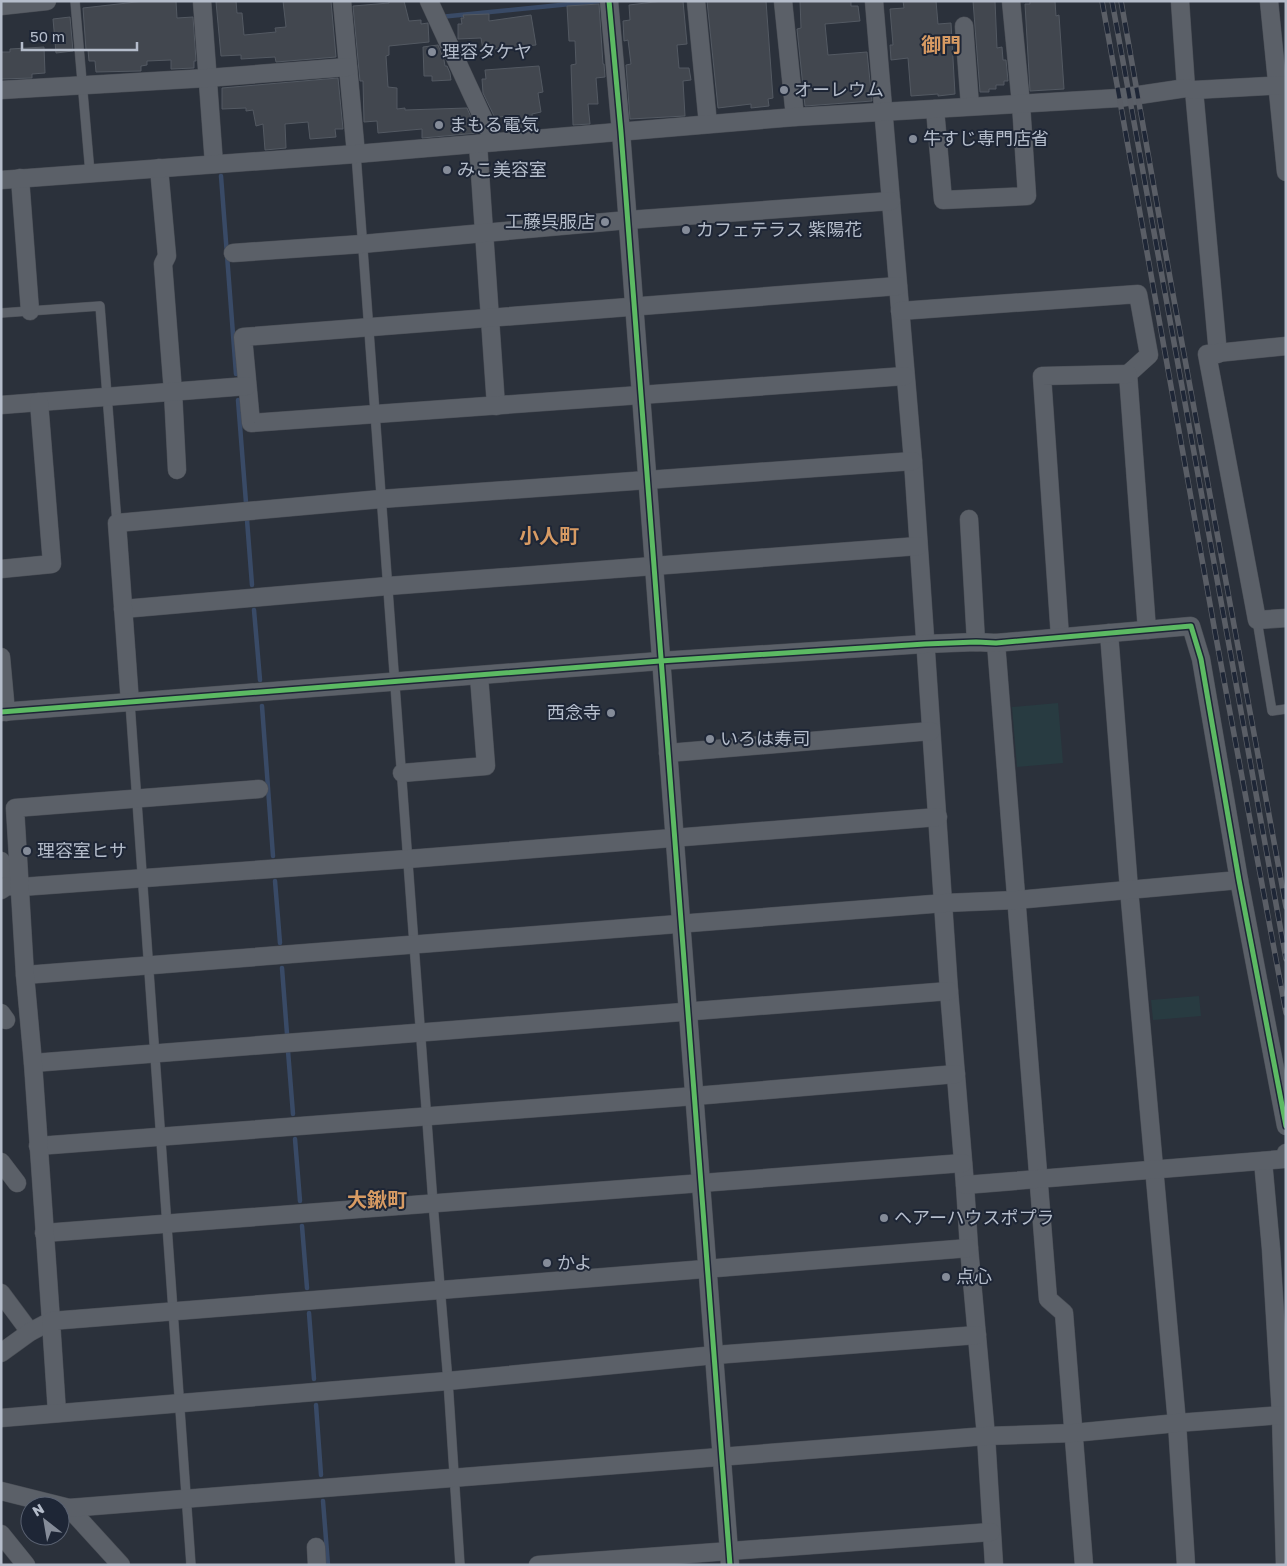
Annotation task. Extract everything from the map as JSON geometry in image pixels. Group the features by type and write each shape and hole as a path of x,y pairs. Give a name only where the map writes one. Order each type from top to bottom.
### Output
{"street":[{"path":"1,6 4,1"},
{"path":"1,6 47,1"},
{"path":"202,1 214,164"},
{"path":"342,1 356,154"},
{"path":"429,1 486,126 483,233 496,406"},
{"path":"609,1 628,220 729,1558"},
{"path":"696,1 708,124"},
{"path":"783,1 795,117"},
{"path":"874,1 913,462 968,1248 986,1436 994,1565"},
{"path":"936,109 943,200 1027,196 1021,104 1011,1"},
{"path":"1180,1 1218,354"},
{"path":"1269,1 1282,86 1286,172"},
{"path":"964,26 970,106"},
{"path":"1,90 207,78 348,67"},
{"path":"1,180 356,154 795,117 1119,98 1190,89 1282,86"},
{"path":"159,168 167,256 163,264 178,470"},
{"path":"20,178 30,311"},
{"path":"233,253 362,244 628,220 891,201"},
{"path":"898,286 243,337 251,423 374,416 905,376"},
{"path":"900,311 1138,294 1149,355 1128,374 1042,376 1060,637"},
{"path":"1286,346 1207,354 1257,620 1286,618"},
{"path":"1128,374 1147,630"},
{"path":"1,405 247,386"},
{"path":"1,569 52,564 39,402"},
{"path":"130,703 117,523 382,500 913,462"},
{"path":"969,518 976,642"},
{"path":"123,609 653,565 918,546"},
{"path":"1,657 4,712 660,661 925,644 996,643 1191,626 1201,659 1239,880 1286,1126"},
{"path":"1109,633 1129,889 1178,1423 1186,1565"},
{"path":"996,643 1048,1299 1064,1313 1084,1565"},
{"path":"402,773 486,766 479,676"},
{"path":"668,753 931,731"},
{"path":"57,1413 14,808 259,789"},
{"path":"1,890 7,886 408,859 938,817"},
{"path":"1,861 20,886"},
{"path":"25,975 1016,900 1239,880"},
{"path":"33,1063 950,991"},
{"path":"38,1146 695,1096 956,1074"},
{"path":"965,1185 1284,1159 1286,1153"},
{"path":"1263,1161 1271,1248 1281,1416 1285,1565"},
{"path":"1,1162 16,1183"},
{"path":"44,1233 963,1163"},
{"path":"1,1353 30,1332 51,1321 968,1248"},
{"path":"1,1293 30,1332"},
{"path":"1,1418 448,1382 715,1355 977,1335"},
{"path":"70,1508 986,1436 1073,1433 1281,1416"},
{"path":"1,1491 21,1496"},
{"path":"70,1509 121,1565"},
{"path":"538,1565 729,1558 991,1532"},
{"path":"1,1534 26,1565"},
{"path":"316,1547 317,1565"}],"lane":[{"path":"75,1 90,173"},
{"path":"356,154 460,1565"},
{"path":"1,313 100,306 117,523"},
{"path":"1257,620 1272,711 1286,709"},
{"path":"130,703 191,1565"}],"shaded area":[{"path":"1058,703 1063,763 1017,767 1012,707"},
{"path":"1199,996 1201,1016 1153,1020 1151,1000"}],"building":[{"path":"145,1 176,1 177,18 193,17 196,61 194,61 194,68 171,69 171,60 147,61 147,65 141,66 141,71 96,72 95,61 89,61 88,50 86,50 83,8"},
{"path":"236,1 237,13 242,13 244,35 276,32 275,28 286,27 283,1 331,1 336,57 276,62 275,57 241,59 241,55 221,56 216,2"},
{"path":"389,1 404,1 409,21 421,20 421,24 428,23 429,42 389,46 389,55 386,56 388,87 397,88 397,109 467,108 478,133 422,138 422,129 378,133 377,121 364,122 363,81 360,81 353,6 389,3"},
{"path":"683,1 687,44 677,45 679,68 689,68 691,80 683,81 685,116 630,119 626,65 631,64 628,40 624,41 623,21 630,20 629,5"},
{"path":"707,1 766,1 773,98 768,99 769,106 751,108 751,104 718,108"},
{"path":"800,1 851,1 851,6 858,6 860,21 825,24 828,55 867,52 872,101 805,106 797,29 801,28"},
{"path":"903,1 936,1 938,24 951,23 955,94 911,96 908,58 891,60 890,45 893,45 890,9 904,8"},
{"path":"973,1 995,1 997,48 1002,47 1003,60 1006,60 1008,81 1004,81 1004,85 996,85 996,89 989,89 989,92 980,92"},
{"path":"1030,1 1055,1 1056,16 1059,15 1064,89 1030,91 1025,4 1030,4"},
{"path":"599,4 605,77 596,78 598,104 588,104 590,124 573,125 571,65 576,64 575,41 569,41 567,6"},
{"path":"489,14 489,21 531,15 536,45 483,50 481,38 458,39 458,24 462,24 461,18 464,18 463,15"},
{"path":"70,17 73,51 56,53 53,19"},
{"path":"438,45 451,80 432,81 432,76 424,76 423,47"},
{"path":"44,47 45,73 32,74 32,78 1,79 1,52 10,52 10,49"},
{"path":"539,66 543,92 538,93 541,112 532,114 533,126 511,128 510,115 495,118 483,93 482,79 486,79 485,70"},
{"path":"338,78 343,129 335,129 336,137 310,139 308,122 285,124 286,148 265,150 263,124 256,126 253,110 246,111 246,108 222,109 222,88"}],"waterway":[{"path":"440,17 600,1"},
{"path":"221,176 236,374"},
{"path":"238,400 246,503"},
{"path":"247,520 252,585"},
{"path":"254,610 260,680"},
{"path":"262,706 273,856"},
{"path":"275,881 280,943"},
{"path":"282,968 287,1034"},
{"path":"288,1051 293,1114"},
{"path":"295,1139 300,1201"},
{"path":"302,1226 307,1288"},
{"path":"309,1313 314,1379"},
{"path":"316,1405 321,1475"},
{"path":"323,1501 328,1565"}],"railway":[{"path":"1102,1 1215,632 1286,1013"},
{"path":"1112,1 1286,959"},
{"path":"1121,1 1286,907"}],"cycle path":[{"path":"609,1 621,132 730,1565"},
{"path":"1,712 660,661 925,644 996,643 1191,626 1201,659 1239,880 1286,1126"}],"place":[{"name":"理容タケヤ","path":"432,52"},
{"name":"オーレウム","path":"784,90"},
{"name":"まもる電気","path":"439,125"},
{"name":"牛すじ専門店省","path":"913,139"},
{"name":"みこ美容室","path":"447,170"},
{"name":"工藤呉服店","path":"605,222"},
{"name":"カフェテラス 紫陽花","path":"686,230"},
{"name":"西念寺","path":"611,713"},
{"name":"いろは寿司","path":"710,739"},
{"name":"理容室ヒサ","path":"27,851"},
{"name":"ヘアーハウスポプラ","path":"884,1218"},
{"name":"かよ","path":"547,1263"},
{"name":"点心","path":"946,1277"}],"district":[{"name":"御門","path":"941,45"},
{"name":"小人町","path":"549,536"},
{"name":"大鍬町","path":"377,1200"}]}
